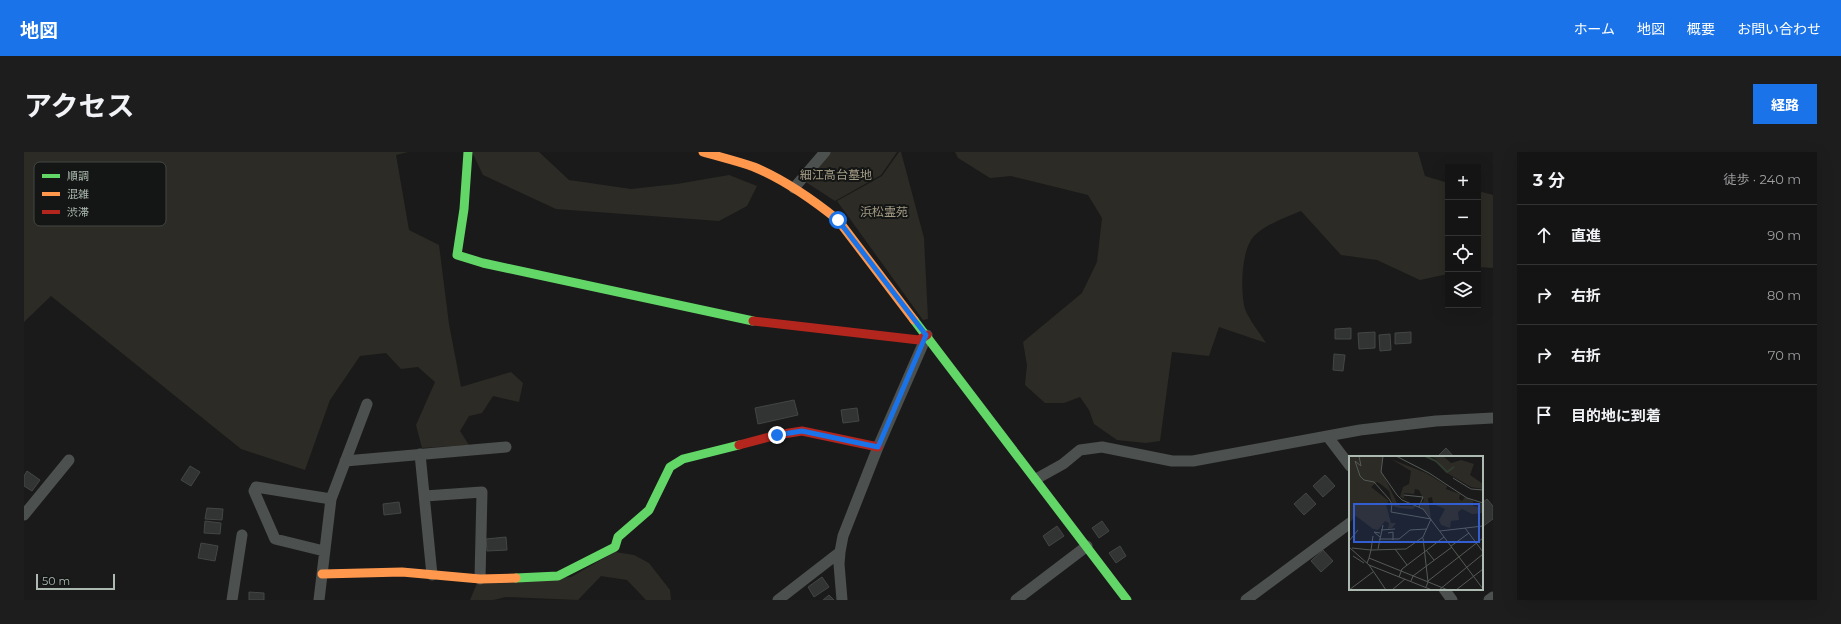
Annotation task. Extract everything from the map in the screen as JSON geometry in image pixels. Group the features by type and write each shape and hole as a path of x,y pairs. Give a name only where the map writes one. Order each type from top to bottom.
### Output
{"street":[{"path":"468,152 464,209 457,254 483,263 746,320 919,340 926,335"},
{"path":"703,152 754,167 811,198 838,220 1127,600"},
{"path":"794,188 825,152"},
{"path":"842,600 839,564 843,536 878,447 926,335"},
{"path":"319,600 331,499 367,404"},
{"path":"1036,479 1063,464 1080,450 1102,447 1172,461 1193,461 1360,430 1436,421 1493,418"},
{"path":"322,574 402,572 480,579 558,576 615,547 618,537 649,510 670,467 683,459 777,435 802,431 878,447"},
{"path":"1328,436 1349,465"},
{"path":"345,461 506,447"},
{"path":"420,454 432,575"},
{"path":"24,515 69,460"},
{"path":"324,551 275,539 254,491 256,487 331,499"},
{"path":"424,496 482,492 480,579"},
{"path":"1246,600 1349,524"},
{"path":"232,600 242,535"},
{"path":"1016,600 1087,546"},
{"path":"778,600 840,552"},
{"path":"1445,590 1452,600"},
{"path":"1489,600 1493,597"}],"green space":[{"path":"24,152 408,152 396,155 409,230 439,245 449,324 461,387 511,372 523,383 519,402 493,396 482,413 469,416 460,431 469,445 422,448 416,425 435,382 418,367 401,369 386,353 360,356 330,400 305,470 241,449 51,296 24,322"},
{"path":"472,152 539,152 569,180 631,189 677,184 729,175 757,186 747,206 719,221 556,209 483,175"},
{"name":"細江高台墓地","path":"822,152 897,152 881,175 835,201 798,177"},
{"name":"浜松霊苑","path":"899,152 901,152 924,238 928,319 923,320 837,201 882,176"},
{"path":"955,152 1418,152 1425,176 1445,182 1445,275 1420,280 1377,260 1341,255 1301,211 1265,227 1250,241 1244,259 1242,292 1245,309 1266,343 1219,327 1209,356 1172,352 1160,441 1146,443 1117,440 1094,424 1089,410 1080,397 1064,403 1045,403 1025,385 1027,365 1023,342 1082,293 1097,262 1102,218 1088,195 1011,176 990,178 958,158"},
{"path":"1481,192 1493,195 1493,268 1481,267"},
{"path":"615,552 634,555 649,563 670,590 671,600 646,600 627,580 601,576 578,600 506,597 493,600 470,600 478,581 571,577"}],"building":[{"path":"1351,328 1351,339 1335,339 1335,329"},
{"path":"1375,332 1375,348 1359,349 1358,333"},
{"path":"1411,332 1411,343 1395,344 1395,333"},
{"path":"1390,334 1391,350 1380,351 1379,335"},
{"path":"1334,354 1345,355 1343,371 1333,370"},
{"path":"794,400 798,415 758,424 755,408"},
{"path":"857,408 859,421 843,423 841,410"},
{"path":"1446,448 1453,456 1438,456"},
{"path":"190,466 200,472 191,486 181,480"},
{"path":"27,471 40,480 32,491 24,486 24,476"},
{"path":"1325,475 1335,486 1323,497 1313,486"},
{"path":"1306,493 1316,504 1304,515 1294,504"},
{"path":"1487,499 1493,506 1493,519 1483,526 1483,502"},
{"path":"399,502 401,513 384,515 383,504"},
{"path":"207,508 223,509 222,520 205,519"},
{"path":"205,521 221,523 220,534 204,533"},
{"path":"1102,521 1109,531 1099,538 1092,528"},
{"path":"1057,526 1064,536 1049,546 1043,536"},
{"path":"506,537 507,550 487,551 486,539"},
{"path":"201,543 218,546 215,561 198,558"},
{"path":"1120,546 1126,556 1116,563 1109,553"},
{"path":"1323,550 1333,561 1321,572 1311,561"},
{"path":"822,577 829,587 814,597 808,587"},
{"path":"249,592 264,593 264,600 249,600"},
{"path":"829,595 834,600 823,600"}],"traffic: fast":[{"path":"468,152 464,209 457,255 483,263 753,321"},
{"path":"914,320 1127,600"},
{"path":"516,578 558,576 615,547 618,537 649,510 670,467 683,459 739,445"}],"traffic: slow":[{"path":"703,152 754,167 777,178 798,190 838,220 914,320"},
{"path":"322,574 402,572 480,579 516,578"}],"traffic: jam":[{"path":"753,321 919,340 927,335"},
{"path":"739,445 777,435 802,431 878,447"}],"route":[{"path":"777,435 802,431 878,447 926,335 838,220"}]}
